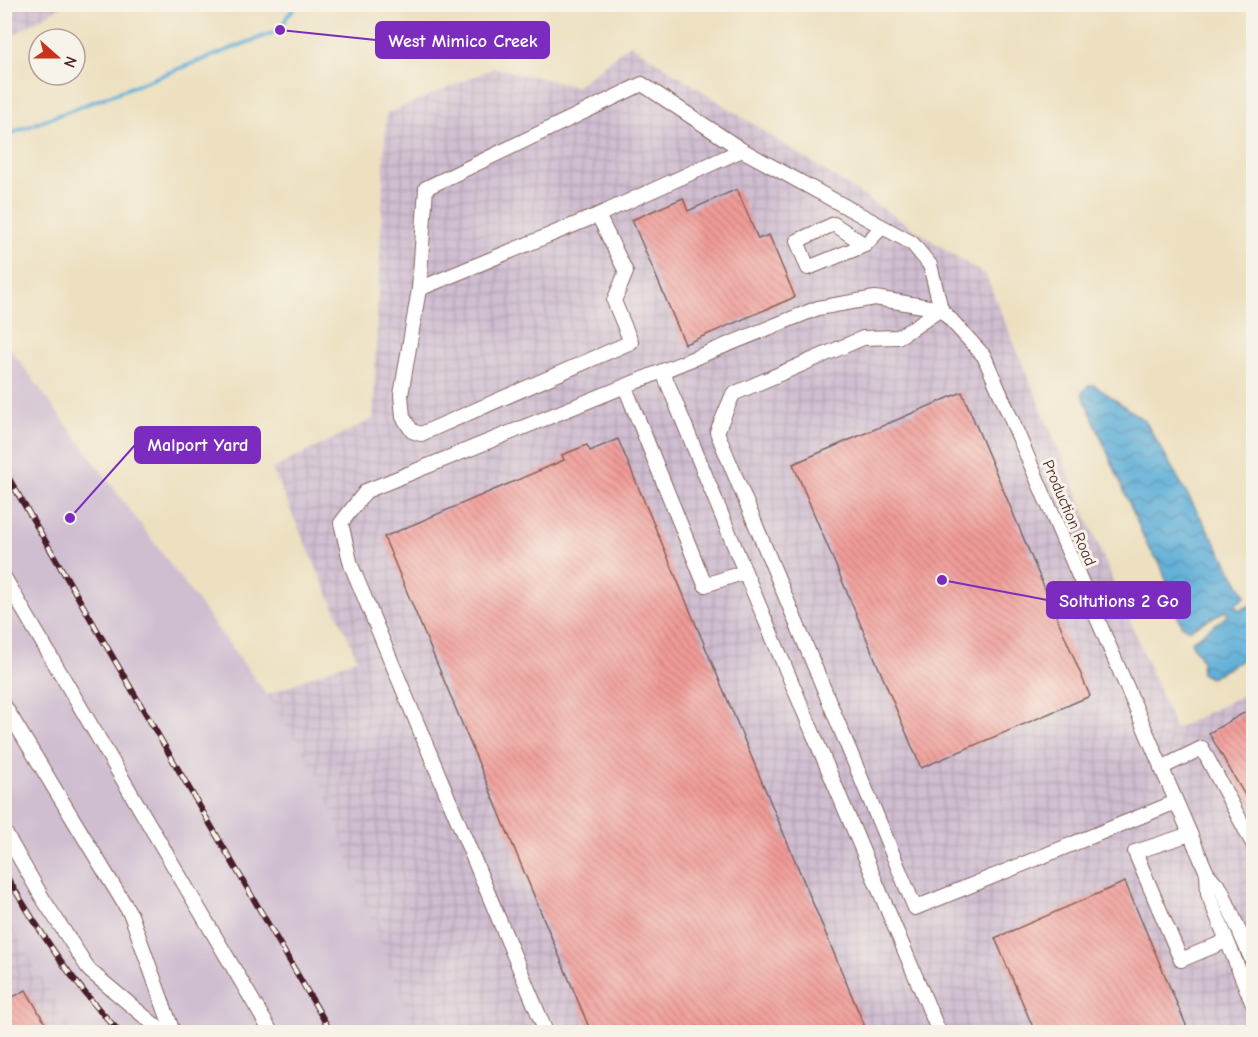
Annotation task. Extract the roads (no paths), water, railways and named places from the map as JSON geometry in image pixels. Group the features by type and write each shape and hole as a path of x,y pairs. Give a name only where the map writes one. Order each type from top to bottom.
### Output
{"street":[{"path":"598,214 626,272 614,301 632,342 421,434 412,431 403,417 401,395 419,289 426,188 642,84 742,150 912,243 930,265 940,309"},
{"path":"419,289 598,214 742,150"},
{"path":"865,246 882,227"},
{"path":"546,1032 351,566 341,523 366,491 818,309 875,298 940,309"},
{"path":"940,309 898,337 863,338 733,394 717,432 915,908 1176,801"},
{"name":"Production Road","path":"940,309 984,356 1207,873 1221,889 1254,965"},
{"path":"663,372 939,1032"},
{"path":"625,387 705,585 745,572"},
{"path":"4,577 271,1032"},
{"path":"4,705 131,915 173,1032"},
{"path":"1161,768 1202,748 1254,846"},
{"path":"4,831 43,899 90,971 163,1032"},
{"path":"1190,834 1135,852 1181,960 1226,941"},
{"name":"Production Road","path":"1207,873 1208,894 1254,1007"}],"water":[{"path":"1094,385 1145,421 1246,596 1236,604 1238,610 1252,605 1253,607 1253,654 1210,678 1201,673 1202,660 1191,642 1228,615 1227,610 1189,630 1181,625 1160,563 1148,547 1082,393 1088,386"}],"waterway":[{"path":"4,136 280,30 288,15 298,4"}],"railway":[{"path":"4,470 331,1032"},
{"path":"4,872 71,976 120,1032"}],"place":[{"name":"West Mimico Creek","path":"280,30"},
{"name":"Malport Yard","path":"70,518"},
{"name":"Soltutions 2 Go","path":"942,580"}]}
